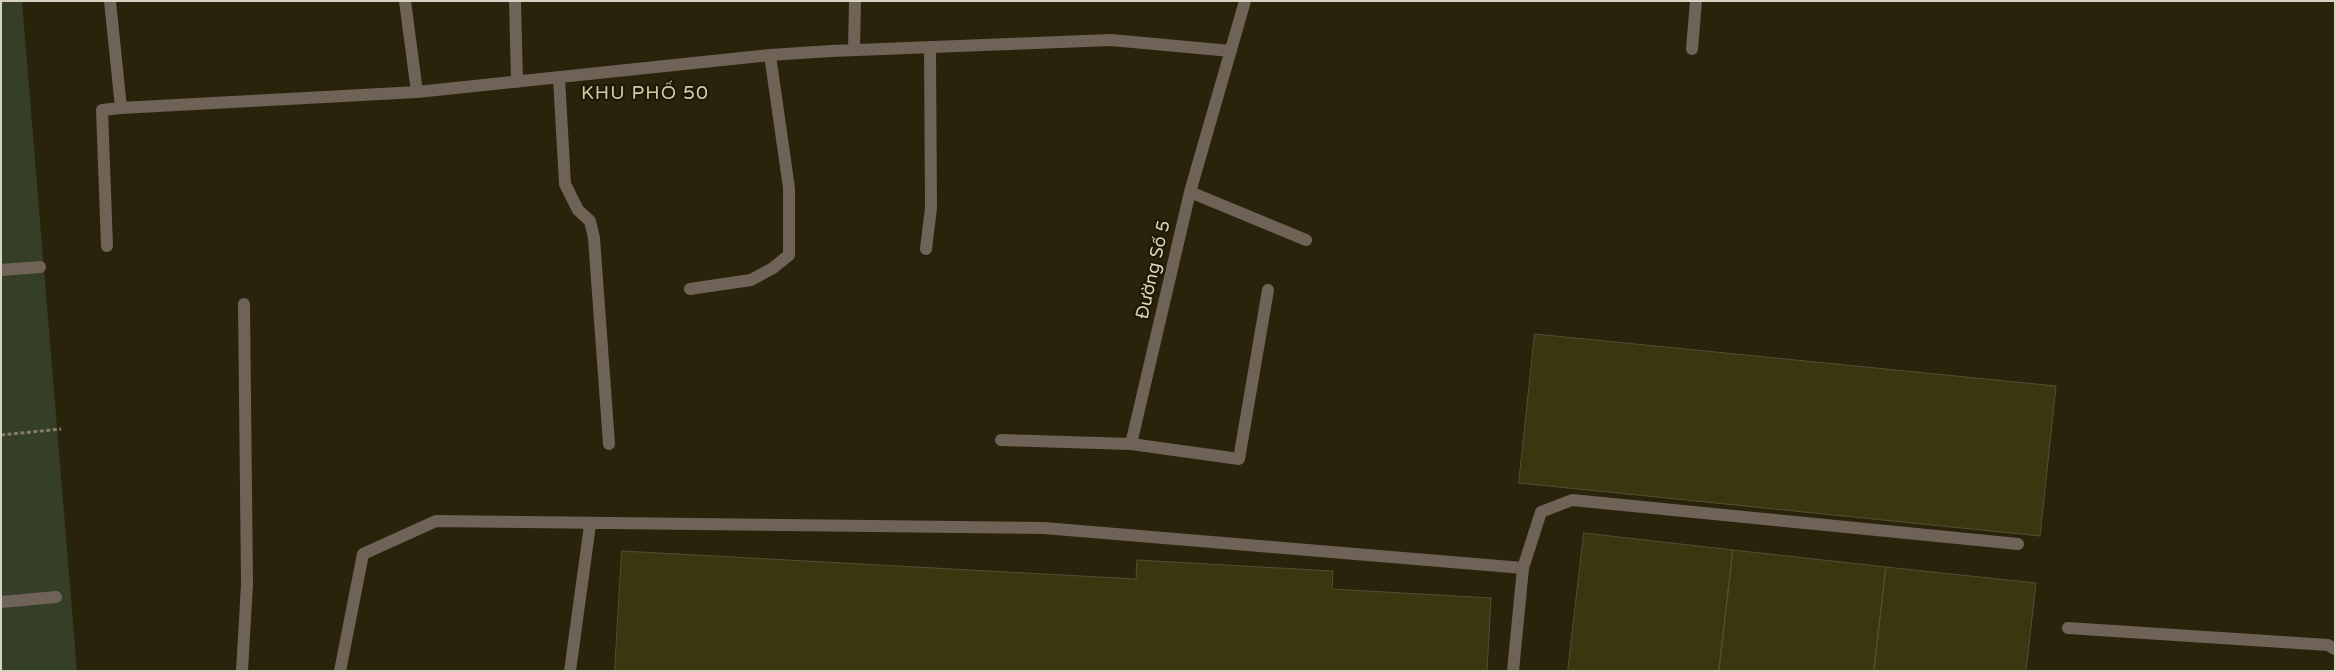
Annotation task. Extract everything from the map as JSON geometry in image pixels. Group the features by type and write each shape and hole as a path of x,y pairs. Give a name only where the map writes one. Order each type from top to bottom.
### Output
{"street":[{"path":"110,1 120,108"},
{"path":"404,1 417,92"},
{"path":"515,1 517,82"},
{"path":"854,50 855,1"},
{"name":"Đường Số 5","path":"1131,444 1190,192 1245,1"},
{"path":"1692,49 1696,1"},
{"path":"107,246 102,110 417,92 770,55 854,50 1111,40 1232,51"},
{"path":"926,249 930,208 930,47"},
{"path":"690,289 751,280 773,268 789,255 789,188 770,55"},
{"path":"559,78 565,184 578,210 590,221 594,238 609,444"},
{"path":"1190,192 1306,240"},
{"path":"1,270 40,267"},
{"path":"1001,440 1131,444 1239,459 1268,290"},
{"path":"242,671 247,584 244,304"},
{"path":"1513,671 1523,568 1541,512 1572,500 2018,544"},
{"path":"340,671 363,554 436,521 1044,528 1523,568"},
{"path":"570,671 590,524"},
{"path":"1,602 56,597"},
{"path":"2068,628 2328,645 2335,649"}],"path":[{"path":"1,436 61,429"}],"green space":[{"path":"1,1 22,1 77,671 1,671"}],"building":[{"path":"1535,334 2056,386 2040,536 1519,483"},
{"path":"1584,533 1733,550 1719,671 1568,671"},
{"path":"1733,550 1886,567 1874,671 1719,671"},
{"path":"622,551 1136,579 1137,560 1333,571 1332,589 1491,598 1487,671 615,671"},
{"path":"1886,567 2036,583 2026,671 1874,671"}],"district":[{"name":"KHU PHỐ 50","path":"645,94"}]}
